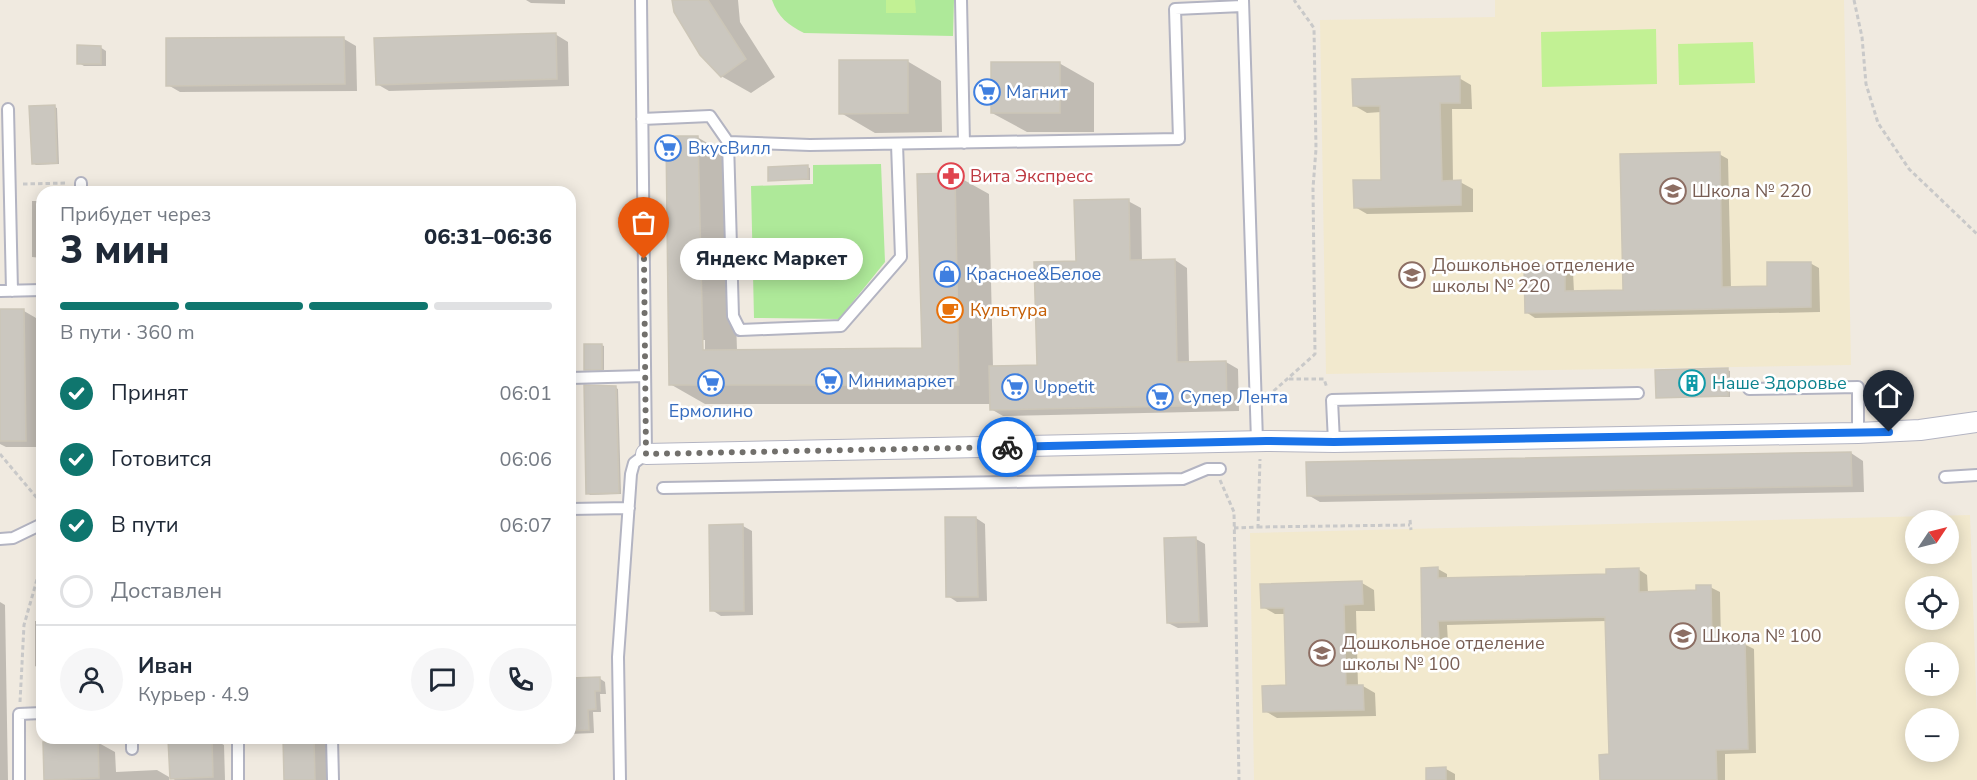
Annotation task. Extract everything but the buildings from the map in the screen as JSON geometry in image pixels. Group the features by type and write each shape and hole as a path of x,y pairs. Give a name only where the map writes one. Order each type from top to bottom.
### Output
{"street":[{"path":"646,454 1258,446 1334,442 1858,433 1920,430 1977,422"}],"lane":[{"path":"620,780 618,657 631,474 634,463 646,454 640,0"},
{"path":"961,0 964,143"},
{"path":"728,142 810,145 1179,139 1175,9 1243,3 1258,446"},
{"path":"8,109 12,291"},
{"path":"642,119 710,116 728,142 732,316 740,330 841,326 893,266 900,257 897,144"},
{"path":"0,291 36,290"},
{"path":"576,378 645,376"},
{"path":"1749,389 1858,387 1858,433"},
{"path":"1334,442 1332,400 1638,393"},
{"path":"663,489 1183,479 1207,469 1220,469"},
{"path":"1945,477 1977,475"},
{"path":"576,509 629,508"},
{"path":"0,539 13,538 36,527"},
{"path":"19,780 19,714 36,713"},
{"path":"238,744 238,780"},
{"path":"332,744 333,780"}],"path":[{"path":"1267,396 1316,354 1313,189 1316,149 1314,28 1294,0"},
{"path":"1854,0 1862,37 1866,84 1878,123 1909,169 1977,234"},
{"path":"9,184 45,186"},
{"path":"1287,379 1324,379 1332,400"},
{"path":"991,424 998,420"},
{"path":"1258,446 1258,527"},
{"path":"0,454 36,497"},
{"path":"1220,469 1220,483 1234,512 1239,780"},
{"path":"1234,528 1411,528 1410,520"},
{"path":"19,714 24,625 36,583"}],"shaded area":[{"name":"Школа № 220","path":"1495,0 1844,0 1851,365 1326,374 1320,20 1495,17"},
{"name":"Школа № 100","path":"1959,515 1970,515 1977,780 1254,780 1250,533 1905,517 1905,564 1959,564"}],"green space":[{"path":"772,0 954,0 953,36 804,33 784,20"},
{"path":"886,0 915,0 916,13 886,13"},
{"path":"1656,29 1657,84 1542,87 1541,32"},
{"path":"1753,42 1755,83 1679,85 1678,44"},
{"path":"881,164 885,262 839,319 754,318 751,186 813,184 813,165"}],"way so far":[{"path":"644,259 646,454 1007,447"}],"place":[{"name":"Магнит","path":"987,92"},
{"name":"ВкусВилл","path":"668,148"},
{"name":"Вита Экспресс","path":"951,176"},
{"name":"Школа № 220","path":"1673,191"},
{"name":"Яндекс Маркет","path":"644,259"},
{"name":"Красное&Белое","path":"947,274"},
{"name":"Дошкольное отделение школы № 220","path":"1412,275"},
{"name":"Культура","path":"950,310"},
{"name":"Минимаркет","path":"829,381"},
{"name":"Ермолино","path":"711,383"},
{"name":"Наше Здоровье","path":"1692,383"},
{"name":"Uppetit","path":"1015,387"},
{"name":"Супер Лента","path":"1160,397"},
{"name":"Школа № 100","path":"1683,636"},
{"name":"Дошкольное отделение школы № 100","path":"1322,653"}],"route":[{"path":"1007,447 1889,432"}]}
